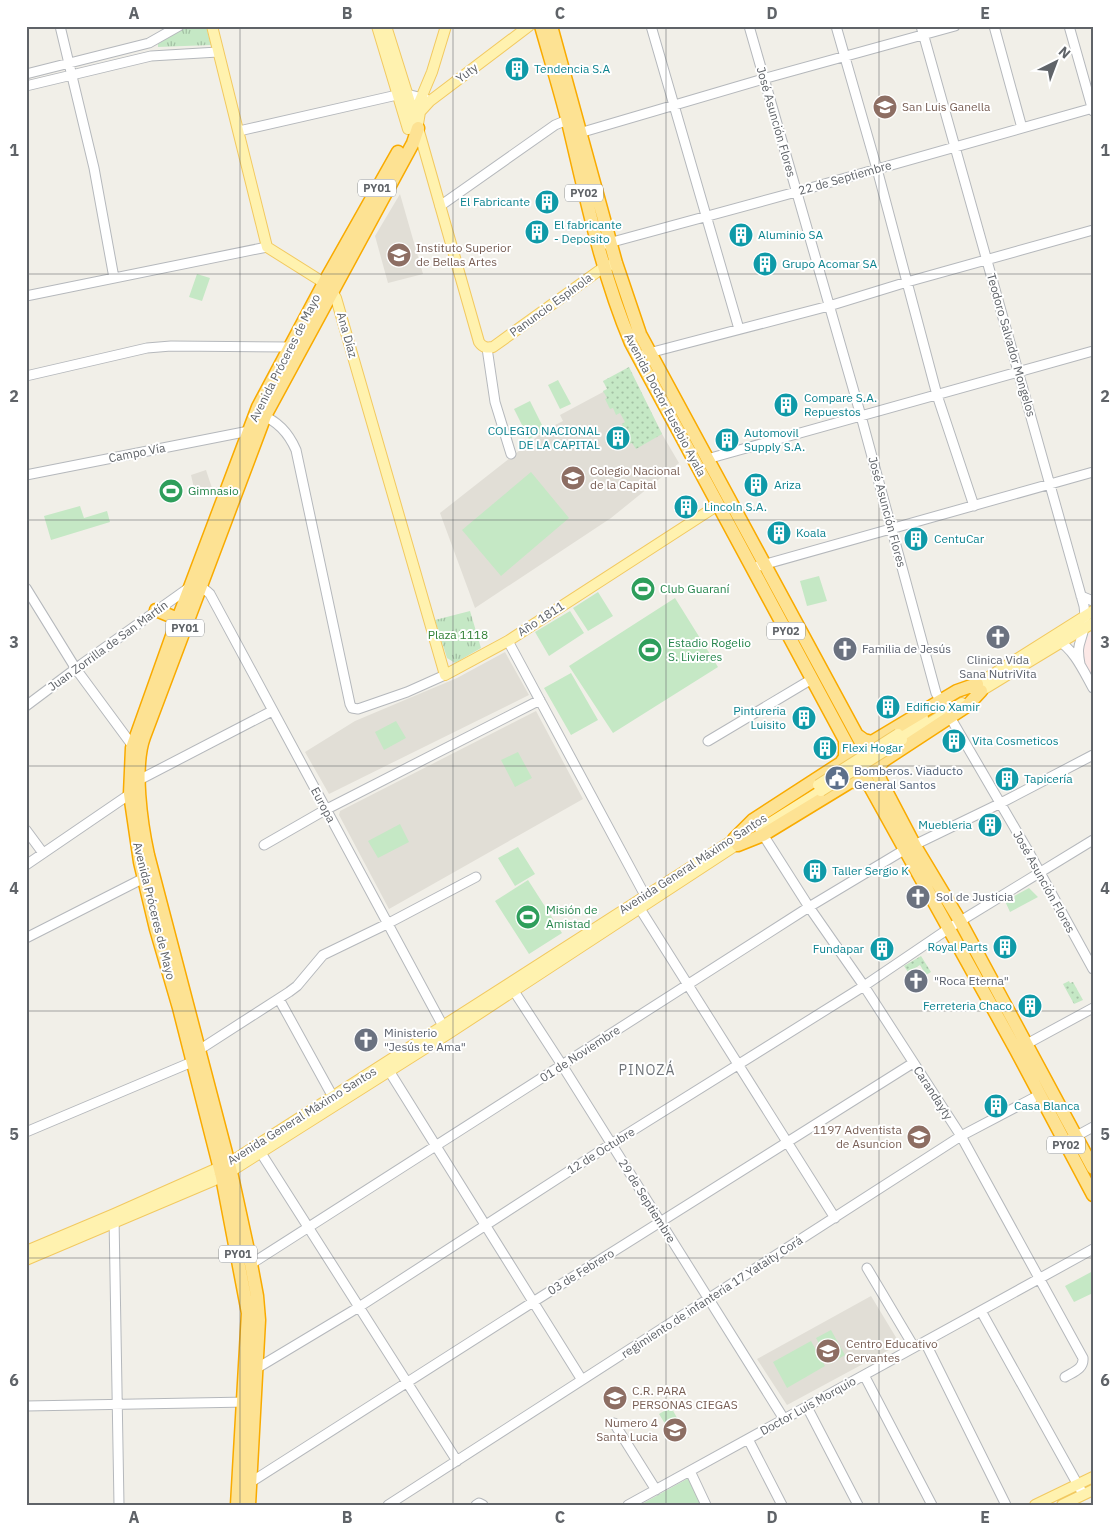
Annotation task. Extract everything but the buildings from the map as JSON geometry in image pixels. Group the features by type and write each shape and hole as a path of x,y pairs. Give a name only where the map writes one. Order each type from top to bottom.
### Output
{"highway":[{"name":"Avenida Doctor Eusebio Ayala","path":"541,26 572,118"},
{"name":"Avenida Doctor Eusebio Ayala","path":"551,26 576,133 611,242 610,265"},
{"name":"Avenida Próceres de Mayo","path":"136,750 178,619 196,587 260,415 291,347 329,287 345,246 413,125"},
{"name":"Avenida Próceres de Mayo","path":"225,1170 200,1050 144,839 130,762 144,737 249,431 260,415 329,287 412,143 413,125"},
{"name":"Avenida Doctor Eusebio Ayala","path":"576,133 598,246 610,265 634,317 644,355 718,505 758,566 859,753"},
{"name":"Avenida Doctor Eusebio Ayala","path":"644,355 707,460 812,679 851,737"},
{"path":"156,610 178,619"},
{"path":"736,842 753,820 841,763 845,757 851,737 872,742 946,708 967,706 979,687"},
{"path":"736,842 761,832 850,782 860,780 874,781 883,761 946,708 957,691 979,687"},
{"name":"PY02","path":"868,769 1021,1048 1076,1136 1093,1168"},
{"name":"Avenida Próceres de Mayo","path":"135,786 138,849 144,878 192,1062 225,1170"},
{"name":"PY02","path":"1021,1048 1039,1096 1093,1195"},
{"name":"PY01","path":"225,1170 251,1264 258,1307 237,1505"},
{"name":"PY01","path":"225,1170 248,1313 251,1372"},
{"name":"PY01","path":"249,1402 251,1483 249,1505"}],"main road":[{"path":"212,26 267,247 329,287"},
{"path":"377,26 440,206 479,342 487,348"},
{"path":"386,26 402,95"},
{"path":"426,99 446,26"},
{"name":"Yuty","path":"413,125 426,99 446,88 529,26"},
{"path":"431,76 431,80 437,87 446,88"},
{"name":"Panuncio Espínola","path":"487,348 494,347 610,265"},
{"name":"Ana Díaz","path":"329,287 445,675"},
{"name":"Año 1811","path":"445,675 508,641 718,505"},
{"path":"979,687 1050,637 1089,619"},
{"path":"979,687 1061,642 1089,619"},
{"name":"Avenida General Máximo Santos","path":"26,1260 261,1153 387,1067 946,708"},
{"name":"Avenida General Máximo Santos","path":"761,832 776,816"},
{"name":"Avenida General Máximo Santos","path":"225,1170 333,1097 387,1067 443,1026 511,987"},
{"name":"Avenida General Máximo Santos","path":"26,1251 114,1219"},
{"path":"1035,1505 1093,1477"},
{"path":"1062,1505 1088,1492"}],"street":[{"path":"60,26 94,168 114,278"},
{"path":"26,74 149,43 179,26"},
{"path":"651,26 739,329"},
{"name":"José Asunción Flores","path":"749,26 861,416 936,693 1040,872 1093,969"},
{"path":"836,26 877,169 937,395 974,506"},
{"path":"576,133 763,79 844,58 922,31 955,26"},
{"path":"994,26 1022,128"},
{"path":"1069,26 1093,109"},
{"name":"Teodoro Salvador Mongelos","path":"922,31 1048,484 1089,619 1078,647 1080,664"},
{"path":"149,43 151,56"},
{"path":"26,86 151,56 218,52"},
{"path":"239,131 402,95 426,99"},
{"name":"22 de Septiembre","path":"598,246 1093,109"},
{"path":"440,206 550,128 572,118"},
{"path":"644,355 829,306 1093,230"},
{"path":"26,296 267,247"},
{"path":"26,376 147,348 172,346 291,347"},
{"path":"487,348 495,402 511,454"},
{"path":"707,460 1093,351"},
{"name":"Año 1811","path":"260,415 285,431 296,450 352,708 358,709 406,692 445,675"},
{"name":"Campo Vía","path":"26,475 249,431"},
{"path":"758,566 1093,472"},
{"name":"Juan Zorrilla de San Martín","path":"26,706 156,610 196,587"},
{"name":"Europa","path":"196,587 210,594 443,1026"},
{"path":"26,588 76,669 136,750"},
{"path":"1081,596 1093,601"},
{"name":"Teodoro Salvador Mongelos","path":"1050,637 1061,642 1080,664 1093,688"},
{"path":"508,641 540,700 642,903 688,985 835,1218"},
{"path":"708,741 812,679"},
{"path":"264,845 325,810 540,700"},
{"path":"26,865 135,786 272,711"},
{"name":"01 de Noviembre","path":"251,1264 809,907 910,848 1093,755"},
{"path":"26,830 42,853"},
{"name":"Carandayty","path":"761,832 961,1136 1083,1358 1081,1368 1065,1377"},
{"name":"12 de Octubre","path":"251,1372 360,1306 611,1144 864,986 954,925 1093,840"},
{"path":"200,1050 296,986 323,955 387,924 476,876"},
{"path":"26,938 144,878"},
{"name":"29 de Septiembre","path":"511,987 784,1419"},
{"path":"278,999 333,1097"},
{"path":"1021,1048 1093,1008"},
{"path":"26,1132 192,1062"},
{"name":"03 de Febrero","path":"238,1491 533,1302 913,1063"},
{"path":"387,1067 582,1380"},
{"name":"regimiento de infanteria 17 Yataity Corá","path":"388,1505 961,1136 1039,1096"},
{"path":"1064,1143 1093,1127"},
{"path":"261,1153 457,1461"},
{"path":"114,1219 119,1505"},
{"name":"Doctor Luis Morquio","path":"630,1504 1093,1249"},
{"path":"867,1268 914,1347"},
{"path":"981,1311 1078,1484 1088,1492"},
{"path":"925,1342 1006,1505"},
{"path":"864,1375 932,1505"},
{"path":"26,1406 249,1402"},
{"path":"806,1407 858,1505"},
{"path":"614,1423 656,1490"},
{"path":"748,1439 782,1505"},
{"path":"690,1471 706,1505"},
{"path":"476,1505 480,1503 483,1505"}],"shaded area":[{"name":"Instituto Superior de Bellas Artes","path":"400,194 423,274 388,283 375,236"},
{"name":"Colegio Nacional de la Capital","path":"633,376 679,463 611,518 475,608 440,513 547,429 563,421 560,415"},
{"path":"206,470 212,488 198,493 196,487 194,488 191,475"},
{"path":"1093,631 1093,675 1090,674 1082,659 1081,648"},
{"path":"505,652 529,695 329,794 305,752 355,721 457,678"},
{"path":"536,711 583,799 389,909 339,815 340,811"},
{"name":"Centro Educativo Cervantes","path":"871,1296 900,1344 787,1405 757,1359"}],"green space":[{"path":"186,26 206,26 211,45 158,47 158,44"},
{"path":"197,274 210,278 202,301 189,297"},
{"path":"629,367 662,434 636,449 632,443 629,444 623,433 625,432 622,424 625,422 620,413 616,415 613,408 610,409 603,391 607,389 603,381"},
{"path":"558,380 571,404 560,409 548,385"},
{"path":"530,401 545,431 529,439 514,409"},
{"path":"531,472 569,518 501,576 462,530"},
{"path":"80,506 84,518 107,511 110,522 51,540 44,516"},
{"path":"819,576 827,601 807,606 800,581"},
{"path":"598,592 613,616 588,631 573,608"},
{"name":"Estadio Rogelio S. Livieres","path":"675,598 718,667 613,733 569,666"},
{"name":"Plaza 1118","path":"470,611 481,648 455,663 447,658 435,620"},
{"path":"570,611 584,633 549,656 535,632"},
{"path":"571,673 598,720 571,735 544,688"},
{"path":"396,721 406,738 384,750 375,732"},
{"path":"518,752 532,778 515,787 501,760"},
{"path":"400,824 409,842 378,858 368,841"},
{"name":"Misión de Amistad","path":"518,847 535,874 515,886 498,858"},
{"name":"Misión de Amistad","path":"528,880 562,933 529,954 495,901"},
{"path":"1029,888 1038,897 1010,912 1005,901"},
{"path":"921,956 931,972 926,975 920,965 908,972 904,966"},
{"path":"1069,981 1070,983 1073,982 1083,1000 1074,1004 1063,984"},
{"path":"1093,1271 1093,1293 1074,1302 1065,1286"},
{"path":"831,1330 845,1355 830,1364 816,1338"},
{"path":"811,1341 825,1366 787,1388 773,1362"},
{"path":"671,1407 686,1434 675,1440 659,1414"},
{"path":"690,1479 704,1505 640,1505"}],"place":[{"name":"Tendencia S.A","path":"517,69"},
{"name":"San Luis Ganella","path":"885,107"},
{"name":"El Fabricante","path":"547,202"},
{"name":"El fabricante - Deposito","path":"537,232"},
{"name":"Aluminio SA","path":"741,235"},
{"name":"Instituto Superior de Bellas Artes","path":"399,255"},
{"name":"Grupo Acomar SA","path":"765,264"},
{"name":"Compare S.A. Repuestos","path":"786,405"},
{"name":"COLEGIO NACIONAL DE LA CAPITAL","path":"618,438"},
{"name":"Automovil Supply S.A.","path":"727,440"},
{"name":"Colegio Nacional de la Capital","path":"573,478"},
{"name":"Ariza","path":"756,485"},
{"name":"Gimnasio","path":"171,491"},
{"name":"Lincoln S.A.","path":"686,507"},
{"name":"Koala","path":"779,533"},
{"name":"CentuCar","path":"916,539"},
{"name":"Club Guaraní","path":"643,589"},
{"name":"Clinica Vida Sana NutriVita","path":"998,637"},
{"name":"Familia de Jesús","path":"845,649"},
{"name":"Estadio Rogelio S. Livieres","path":"650,650"},
{"name":"Edificio Xamir","path":"888,707"},
{"name":"Pintureria Luisito","path":"804,718"},
{"name":"Vita Cosmeticos","path":"954,741"},
{"name":"Flexi Hogar","path":"825,748"},
{"name":"Bomberos. Viaducto General Santos","path":"837,778"},
{"name":"Tapicería","path":"1007,779"},
{"name":"Muebleria","path":"990,825"},
{"name":"Taller Sergio K","path":"815,871"},
{"name":"Sol de Justicia","path":"918,897"},
{"name":"Misión de Amistad","path":"528,917"},
{"name":"Royal Parts","path":"1005,947"},
{"name":"Fundapar","path":"882,949"},
{"name":"\"Roca Eterna\"","path":"916,981"},
{"name":"Ferreteria Chaco","path":"1030,1006"},
{"name":"Ministerio \"Jesús te Ama\"","path":"366,1040"},
{"name":"Casa Blanca","path":"996,1106"},
{"name":"1197 Adventista de Asuncion","path":"919,1137"},
{"name":"Centro Educativo Cervantes","path":"828,1351"},
{"name":"C.R. PARA PERSONAS CIEGAS","path":"615,1398"},
{"name":"Numero 4 Santa Lucia","path":"675,1430"}],"district":[{"name":"PINOZÁ","path":"647,1070"}]}
